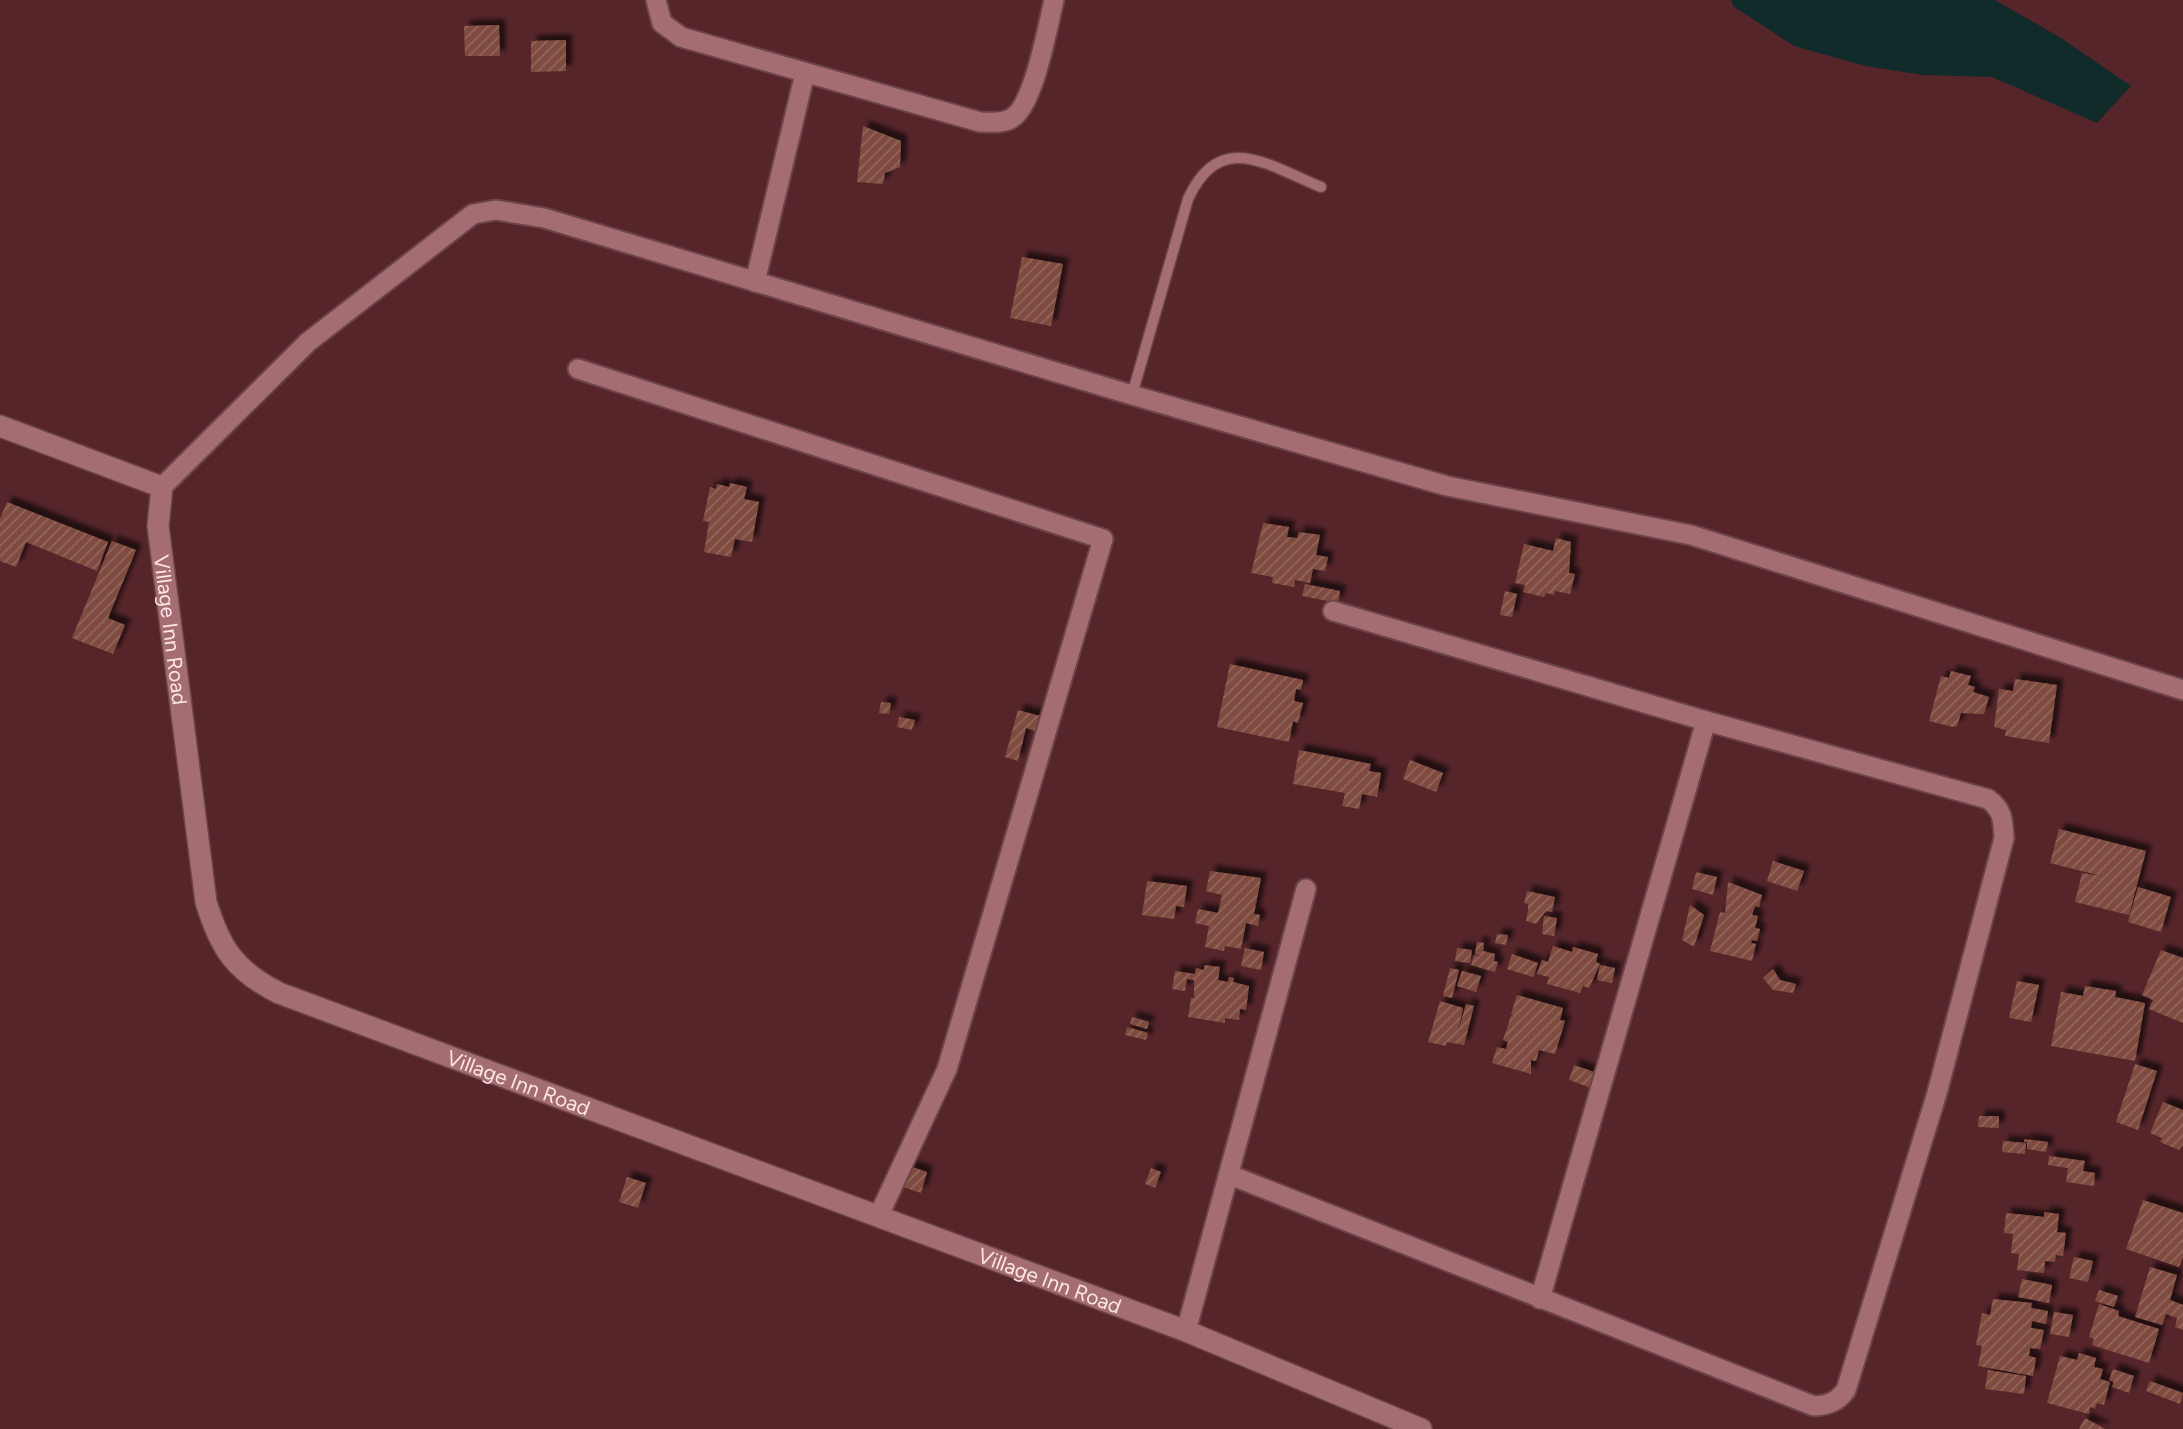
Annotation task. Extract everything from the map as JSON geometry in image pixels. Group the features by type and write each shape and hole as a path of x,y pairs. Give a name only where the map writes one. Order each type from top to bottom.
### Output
{"street":[{"path":"656,0 662,23 681,37 980,122 1012,118 1024,104 1054,0"},
{"path":"755,282 805,73"},
{"path":"0,427 162,487 308,342 455,228 484,211 514,212 544,218 1132,395 1447,486 1692,535 2183,690"},
{"path":"578,369 1103,540 947,1069 879,1215"},
{"name":"Village Inn Road","path":"162,487 158,526 206,902 216,933 240,968 256,981 279,993 1186,1331 1421,1429"},
{"path":"1230,1175 1814,1406 1838,1400 1846,1390 1937,1093 2004,838 2003,819 1998,807 1987,799 1706,721 1333,611"},
{"path":"1539,1299 1706,721"},
{"path":"1186,1331 1306,889"}],"lane":[{"path":"1132,395 1188,199 1204,172 1214,162 1231,157 1269,166 1321,187"}],"water":[{"path":"1731,0 1995,0 2061,38 2131,86 2097,123 1992,77 1923,75 1865,66 1794,46 1733,6"}],"building":[{"path":"499,25 500,56 465,56 464,26"},
{"path":"566,40 566,71 531,72 531,41"},
{"path":"863,126 901,141 900,167 885,173 883,184 857,182"},
{"path":"1022,257 1063,264 1051,326 1010,318"},
{"path":"730,483 747,487 744,499 759,502 752,542 735,539 731,557 704,552 709,522 703,521 710,487 716,489 717,484 729,487"},
{"path":"7,502 108,542 97,571 26,542 16,567 0,561 0,519"},
{"path":"1263,523 1289,527 1287,537 1297,538 1299,532 1320,535 1316,555 1328,557 1325,571 1313,569 1310,583 1295,580 1294,587 1272,583 1273,577 1251,573"},
{"path":"1556,538 1571,542 1569,573 1575,574 1570,594 1555,591 1554,595 1546,593 1544,597 1523,592 1525,585 1515,583 1524,544 1553,551"},
{"path":"112,541 136,550 108,618 125,625 113,654 72,638"},
{"path":"1305,584 1340,591 1338,603 1302,596"},
{"path":"1505,591 1517,594 1512,617 1500,615"},
{"path":"1230,664 1303,680 1301,690 1296,689 1294,701 1303,703 1298,723 1293,721 1289,742 1217,727"},
{"path":"1951,671 1971,676 1968,685 1975,687 1973,692 1989,697 1984,714 1961,713 1957,726 1953,727 1929,721 1941,676 1949,678"},
{"path":"2015,679 2057,685 2049,743 2005,736 2006,730 1994,727 1999,689 2013,691"},
{"path":"881,702 891,703 889,714 879,713"},
{"path":"1018,710 1040,716 1036,731 1026,728 1018,761 1005,757"},
{"path":"899,717 915,720 912,730 897,727"},
{"path":"1299,750 1371,764 1369,771 1381,773 1377,797 1362,794 1359,809 1342,806 1345,793 1293,784"},
{"path":"1410,760 1443,773 1436,792 1403,779"},
{"path":"2059,829 2146,851 2129,915 2075,902 2082,873 2101,876 2050,863"},
{"path":"1773,861 1804,871 1797,891 1767,881"},
{"path":"1210,871 1261,878 1254,914 1260,915 1258,926 1246,923 1241,949 1225,946 1224,951 1205,947 1209,926 1195,923 1198,909 1218,913 1222,895 1206,891"},
{"path":"1696,872 1717,877 1713,895 1692,889"},
{"path":"1147,881 1187,886 1184,907 1176,906 1174,919 1142,915"},
{"path":"1728,882 1762,895 1759,907 1755,906 1752,915 1758,916 1755,928 1760,929 1757,941 1752,940 1751,943 1756,944 1752,961 1710,951 1720,912 1725,913"},
{"path":"2138,887 2171,897 2161,932 2128,922"},
{"path":"1527,891 1555,897 1552,912 1546,911 1536,924 1526,921 1528,904 1524,903"},
{"path":"1690,905 1704,915 1694,947 1682,940"},
{"path":"1544,916 1557,918 1554,936 1542,934"},
{"path":"1497,934 1508,935 1506,945 1495,943"},
{"path":"1477,942 1484,943 1483,951 1495,954 1494,961 1498,962 1495,972 1471,965 1474,955 1482,957 1475,954"},
{"path":"1553,946 1572,952 1573,947 1598,954 1596,962 1600,964 1589,988 1583,986 1580,993 1547,984 1549,977 1537,974 1542,960 1548,962"},
{"path":"1245,948 1264,952 1261,970 1241,966"},
{"path":"1457,948 1472,950 1470,963 1455,961"},
{"path":"2161,950 2183,958 2183,1023 2149,1009 2153,1000 2142,995"},
{"path":"1512,954 1538,963 1533,977 1507,969"},
{"path":"1204,965 1220,967 1218,980 1228,982 1229,977 1234,978 1233,982 1249,986 1246,1010 1240,1009 1239,1020 1225,1018 1225,1023 1188,1017 1191,998 1194,998 1194,980 1187,979 1185,991 1172,989 1175,971 1195,974 1196,968 1204,970"},
{"path":"1600,965 1615,968 1612,983 1597,980"},
{"path":"1450,968 1459,970 1452,998 1443,996"},
{"path":"1773,969 1780,980 1796,984 1793,993 1773,990 1763,978"},
{"path":"1462,971 1481,976 1476,992 1457,986"},
{"path":"2017,981 2039,985 2031,1022 2009,1018"},
{"path":"2085,986 2116,991 2115,997 2145,1003 2135,1061 2051,1046 2061,992 2083,996"},
{"path":"1517,995 1563,1008 1560,1020 1565,1021 1555,1054 1539,1050 1536,1061 1531,1060 1531,1074 1492,1063 1497,1047 1506,1049 1508,1042 1503,1040 1511,1016 1514,1018 1511,1014"},
{"path":"1440,1001 1463,1008 1458,1032 1466,1004 1474,1006 1464,1045 1447,1042 1446,1046 1428,1042"},
{"path":"1132,1017 1149,1022 1147,1029 1130,1024"},
{"path":"1127,1027 1148,1033 1146,1040 1125,1035"},
{"path":"2135,1064 2157,1071 2138,1130 2116,1122"},
{"path":"1574,1065 1597,1073 1591,1088 1569,1080"},
{"path":"2163,1102 2183,1110 2183,1145 2179,1150 2160,1142 2162,1138 2150,1133"},
{"path":"1979,1116 1999,1116 1999,1128 1978,1127"},
{"path":"2024,1139 2048,1142 2046,1152 2027,1149 2027,1143 2031,1143 2024,1142"},
{"path":"2003,1141 2026,1143 2025,1154 2002,1152"},
{"path":"2049,1156 2085,1161 2083,1171 2095,1173 2094,1186 2066,1182 2068,1168 2048,1165"},
{"path":"909,1166 927,1172 921,1193 903,1187"},
{"path":"1151,1168 1161,1172 1155,1188 1145,1184"},
{"path":"627,1177 646,1183 638,1208 619,1202"},
{"path":"2143,1200 2183,1213 2183,1257 2179,1267 2126,1249"},
{"path":"2044,1212 2059,1214 2057,1232 2066,1233 2063,1256 2056,1255 2055,1262 2045,1261 2044,1273 2017,1270 2019,1254 2011,1253 2013,1234 2004,1233 2006,1213 2044,1217"},
{"path":"2074,1257 2093,1261 2088,1282 2069,1278"},
{"path":"2150,1267 2177,1275 2170,1300 2183,1305 2183,1330 2175,1327 2177,1318 2166,1314 2162,1325 2135,1317"},
{"path":"2022,1279 2052,1285 2049,1303 2018,1297"},
{"path":"2099,1290 2118,1296 2114,1307 2095,1301"},
{"path":"1993,1299 2032,1303 2031,1308 2048,1311 2046,1324 2032,1321 2031,1328 2044,1330 2040,1349 2030,1348 2029,1356 2036,1358 2033,1376 1978,1366 1982,1346 1976,1345 1982,1313 1990,1315"},
{"path":"2099,1304 2119,1311 2118,1316 2159,1329 2149,1363 2092,1345 2094,1339 2089,1337"},
{"path":"2054,1312 2073,1315 2069,1337 2050,1334"},
{"path":"2079,1353 2096,1358 2094,1367 2103,1369 2100,1379 2110,1382 2104,1405 2097,1403 2095,1409 2090,1407 2089,1414 2047,1403 2060,1356 2077,1360"},
{"path":"2113,1369 2134,1376 2129,1393 2112,1387 2114,1382 2109,1380"},
{"path":"1988,1370 2026,1376 2024,1394 1985,1389"},
{"path":"2150,1381 2183,1393 2180,1404 2146,1391"},
{"path":"2085,1418 2105,1429 2079,1429"}]}
